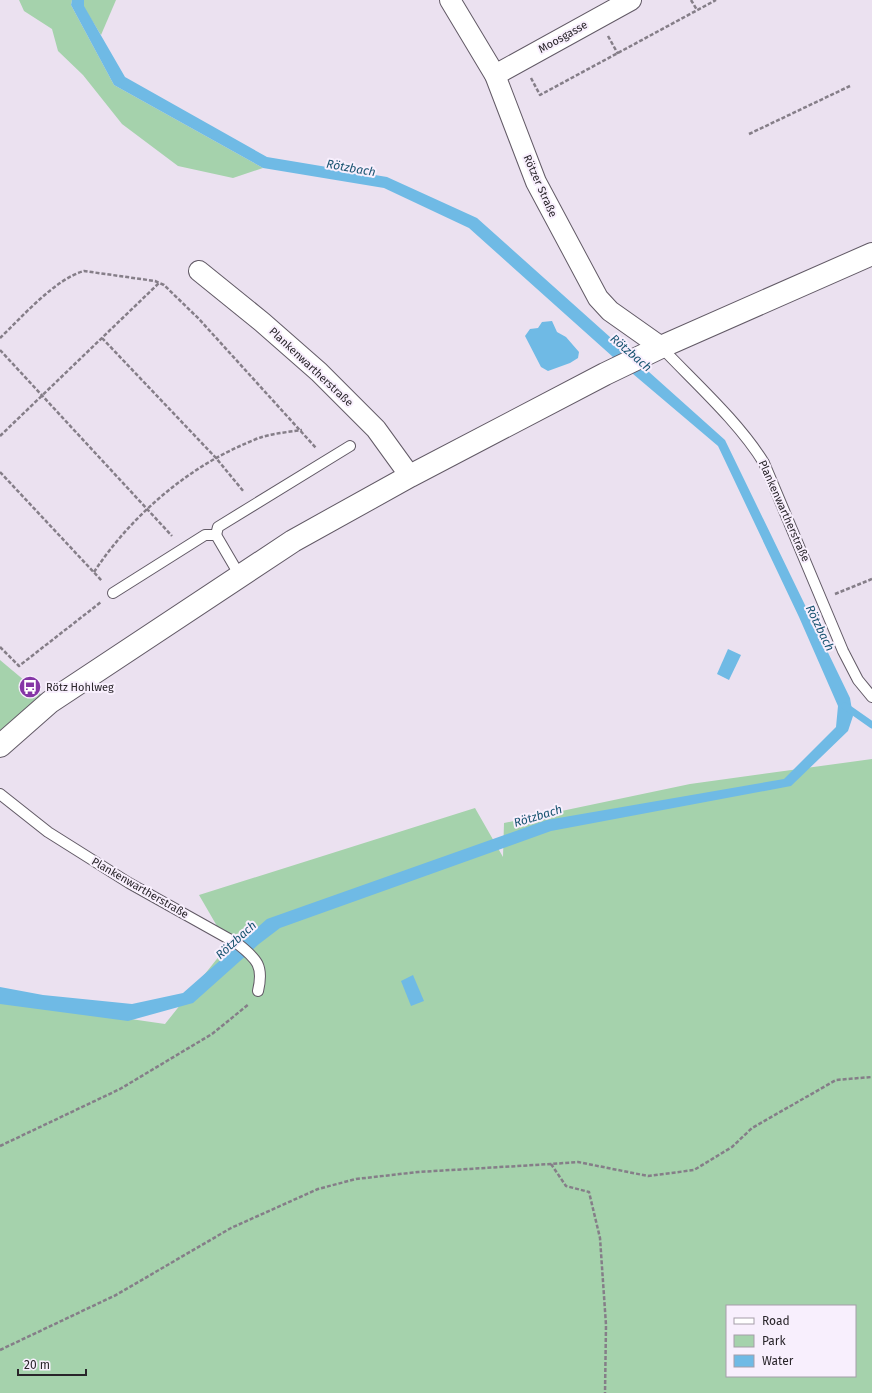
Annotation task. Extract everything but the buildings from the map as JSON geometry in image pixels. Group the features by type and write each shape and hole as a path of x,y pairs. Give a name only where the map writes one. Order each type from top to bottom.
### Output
{"main road":[{"path":"0,746 50,702 293,541 410,476 605,374 652,351 872,254"}],"street":[{"name":"Rötzer Straße","path":"450,0 495,75 536,182 598,298 652,351"},
{"name":"Moosgasse","path":"495,75 631,0"},
{"name":"Plankenwartherstraße","path":"198,271 262,322 319,372 376,429 410,476"}],"lane":[{"name":"Plankenwartherstraße","path":"652,351 754,446 764,463 846,657 858,680 872,697"},
{"path":"240,576 216,535 218,527 350,446"},
{"path":"113,593 205,535 216,535"},
{"name":"Plankenwartherstraße","path":"0,794 48,832 129,884 238,944 252,954 259,965 262,976 258,991"}],"path":[{"path":"691,0 698,10"},
{"path":"522,60 540,95 716,0"},
{"path":"749,134 850,86"},
{"path":"0,338 58,284 73,274 84,271 155,281 164,285 198,319 302,430 327,460"},
{"path":"0,436 159,283"},
{"path":"102,338 216,458 255,504"},
{"path":"0,350 148,508 176,540 181,550"},
{"path":"94,572 107,552 148,508 178,483 216,458 262,437 302,430"},
{"path":"0,472 113,593 19,666 0,647"},
{"path":"822,599 872,579"},
{"path":"0,1146 127,1085 212,1034 249,1004 258,991"},
{"path":"0,1350 116,1295 231,1228 318,1188 356,1179 418,1172 578,1162 648,1176 694,1170 732,1147 752,1128 836,1080 872,1077"},
{"path":"551,1164 566,1186 589,1192 600,1238 606,1325 605,1393"}],"green space":[{"path":"19,0 72,0 71,5 114,85 263,168 233,178 178,166 122,124 83,75 58,51 52,29 24,11"},
{"path":"84,0 116,0 101,35 83,6"},
{"path":"0,660 50,702 0,746"},
{"path":"872,759 872,1393 0,1393 0,1000 165,1024 228,945 199,895 475,808 503,857 504,823 690,784"}],"water":[{"path":"72,0 84,0 84,6 125,77 267,157 387,177 477,218 725,440 850,698 853,716 848,731 791,786 551,831 280,928 259,944 193,1003 128,1021 0,1004 0,987 43,995 132,1004 183,993 267,919 547,820 784,779 836,727 838,706 799,617 718,446 613,357 469,228 384,188 263,168 114,85 71,5"},
{"path":"552,321 557,332 566,337 579,352 578,358 570,363 548,371 541,367 525,336 530,329 538,328 542,322"},
{"path":"728,649 741,655 729,680 717,674"},
{"path":"413,975 424,1001 411,1006 401,981"}],"waterway":[{"path":"845,706 872,725"}],"place":[{"name":"Rötz Hohlweg","path":"30,687"}],"water label":[{"name":"Rötzbach","path":"351,168"},
{"name":"Rötzbach","path":"631,353"},
{"name":"Rötzbach","path":"820,628"},
{"name":"Rötzbach","path":"538,816"},
{"name":"Rötzbach","path":"236,940"}]}
